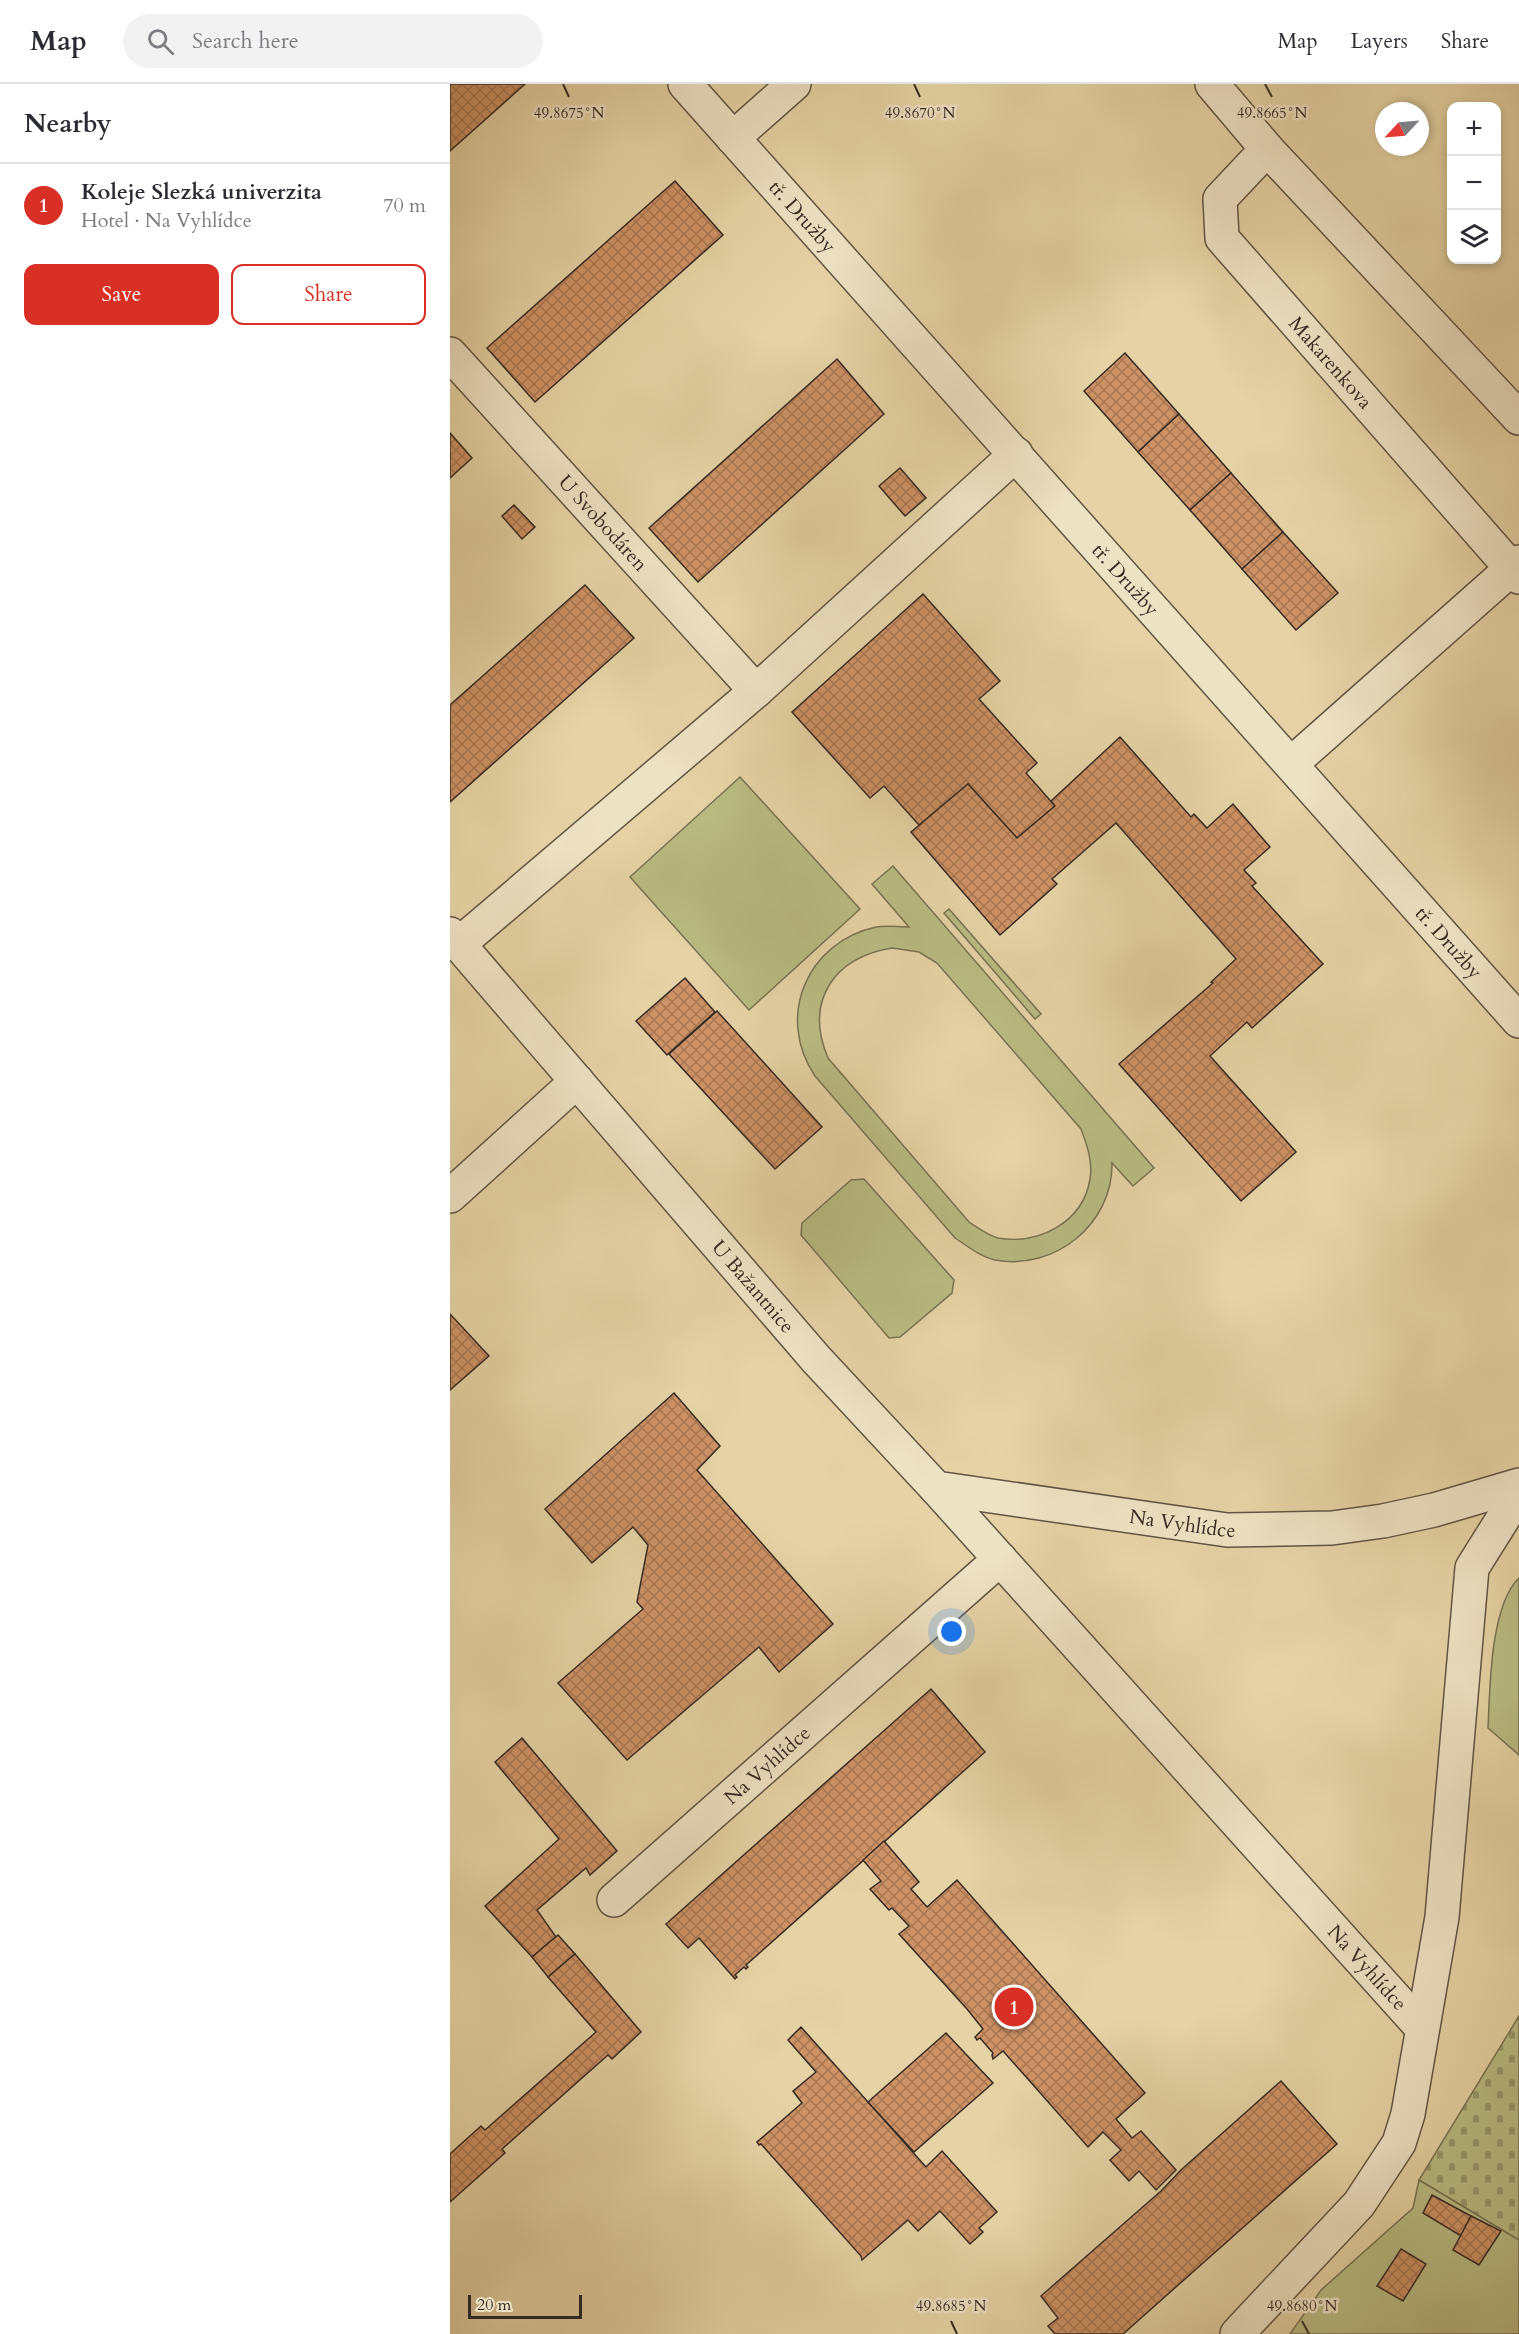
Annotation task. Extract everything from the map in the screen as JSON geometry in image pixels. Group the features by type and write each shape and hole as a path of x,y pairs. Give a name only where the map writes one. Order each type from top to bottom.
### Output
{"street":[{"name":"tř. Družby","path":"685,84 1519,1020"},
{"path":"734,138 794,84"},
{"path":"1212,84 1267,149 1519,418"},
{"name":"Makarenkova","path":"1267,149 1220,200 1222,238 1517,569 1291,764"},
{"name":"U Svobodáren","path":"450,354 756,691"},
{"path":"455,939 756,691 1016,454"},
{"name":"U Bažantnice","path":"455,939 816,1359 936,1488"},
{"path":"450,1196 577,1081"},
{"name":"Na Vyhlídce","path":"936,1488 1227,1530 1332,1528 1383,1521 1434,1510 1519,1485"},
{"name":"Na Vyhlídce","path":"936,1488 1422,2028"},
{"name":"Na Vyhlídce","path":"1237,2334 1359,2204 1399,2143 1408,2114 1442,1917 1472,1568 1519,1493"},
{"name":"Na Vyhlídce","path":"614,1900 1000,1559"}],"green space":[{"path":"740,777 860,909 749,1010 630,877"},
{"path":"893,866 1154,1168 1133,1186 1112,1163 1110,1185 1103,1205 1091,1223 1059,1250 1039,1258 1017,1261 995,1260 979,1254 955,1238 815,1076 803,1053 798,1030 799,1007 805,985 816,965 832,948 852,935 876,927 909,927 872,884","holes":["892,948 919,952 937,963 1081,1129 1090,1160 1090,1179 1086,1194 1078,1208 1056,1228 1028,1238 998,1238 969,1222 828,1058 821,1037 822,1001 829,985 840,972 854,961 872,953"]},
{"path":"949,909 1041,1014 1035,1019 944,913"},
{"path":"864,1179 954,1280 952,1293 900,1337 889,1338 801,1235 802,1223 851,1180"},
{"path":"1519,1578 1519,1755 1488,1728 1491,1670 1497,1627 1509,1591"},
{"path":"1519,2016 1519,2240 1419,2180"},
{"path":"1419,2180 1519,2240 1519,2334 1290,2334 1321,2290 1413,2208"}],"building":[{"path":"450,84 525,84 450,151"},
{"path":"675,181 723,235 535,402 487,348"},
{"path":"1125,353 1179,414 1138,452 1084,391"},
{"path":"837,359 884,414 698,582 649,528"},
{"path":"1179,414 1231,473 1190,510 1138,452"},
{"path":"450,433 472,458 450,478"},
{"path":"900,468 926,498 905,516 879,486"},
{"path":"1231,473 1283,532 1242,569 1190,510"},
{"path":"514,505 535,527 522,539 502,516"},
{"path":"1283,532 1338,593 1296,630 1242,569"},
{"path":"585,585 634,638 450,802 450,705"},
{"path":"923,594 1000,681 979,699 1037,763 1026,773 1055,806 1017,838 968,784 919,825 884,786 870,798 792,712"},
{"path":"1120,737 1191,817 1194,814 1207,828 1233,804 1270,847 1244,870 1256,883 1252,886 1323,964 1252,1028 1247,1022 1210,1056 1296,1152 1241,1201 1119,1064 1213,983 1211,982 1236,959 1116,823 1052,879 1057,884 1000,935 911,832 968,784 1017,838 1055,806 1051,801"},
{"path":"685,978 715,1012 667,1055 636,1021"},
{"path":"717,1011 822,1127 775,1169 669,1054"},
{"path":"450,1314 489,1356 450,1390"},
{"path":"674,1393 720,1446 697,1470 833,1624 779,1672 759,1647 627,1760 558,1683 643,1609 637,1602 648,1545 633,1527 592,1563 545,1509"},
{"path":"931,1689 985,1752 746,1965 748,1967 746,1969 744,1967 735,1975 737,1977 735,1979 699,1938 688,1948 666,1924"},
{"path":"522,1738 617,1851 590,1875 586,1868 537,1910 556,1937 532,1957 485,1906 559,1839 495,1762"},
{"path":"884,1841 919,1882 911,1889 927,1907 957,1880 1145,2093 1116,2119 1132,2138 1141,2131 1176,2170 1156,2190 1139,2171 1129,2181 1110,2160 1121,2150 1103,2132 1088,2147 1003,2051 993,2059 993,2053 980,2038 977,2040 975,2037 983,2029 899,1934 909,1926 892,1908 889,1910 870,1889 881,1881 863,1860"},
{"path":"558,1935 575,1954 548,1977 532,1957"},
{"path":"575,1954 641,2032 612,2059 608,2055 502,2149 505,2153 450,2202 450,2154 481,2126 485,2130 596,2032 548,1977"},
{"path":"801,2027 926,2167 942,2151 997,2212 979,2228 983,2232 970,2244 940,2211 918,2231 908,2220 862,2260 861,2256 761,2144 759,2145 757,2142 802,2103 793,2091 816,2072 788,2040"},
{"path":"946,2033 993,2083 914,2152 868,2102"},
{"path":"1281,2081 1337,2144 1123,2334 1055,2334 1048,2326 1058,2318 1041,2296 1161,2191 1181,2170"},
{"path":"1432,2195 1471,2216 1461,2236 1423,2213"},
{"path":"1471,2216 1501,2231 1479,2265 1453,2250"},
{"path":"1401,2249 1426,2264 1403,2301 1377,2286"}],"place":[{"name":"Koleje Slezká univerzita","path":"1014,2007"}]}
